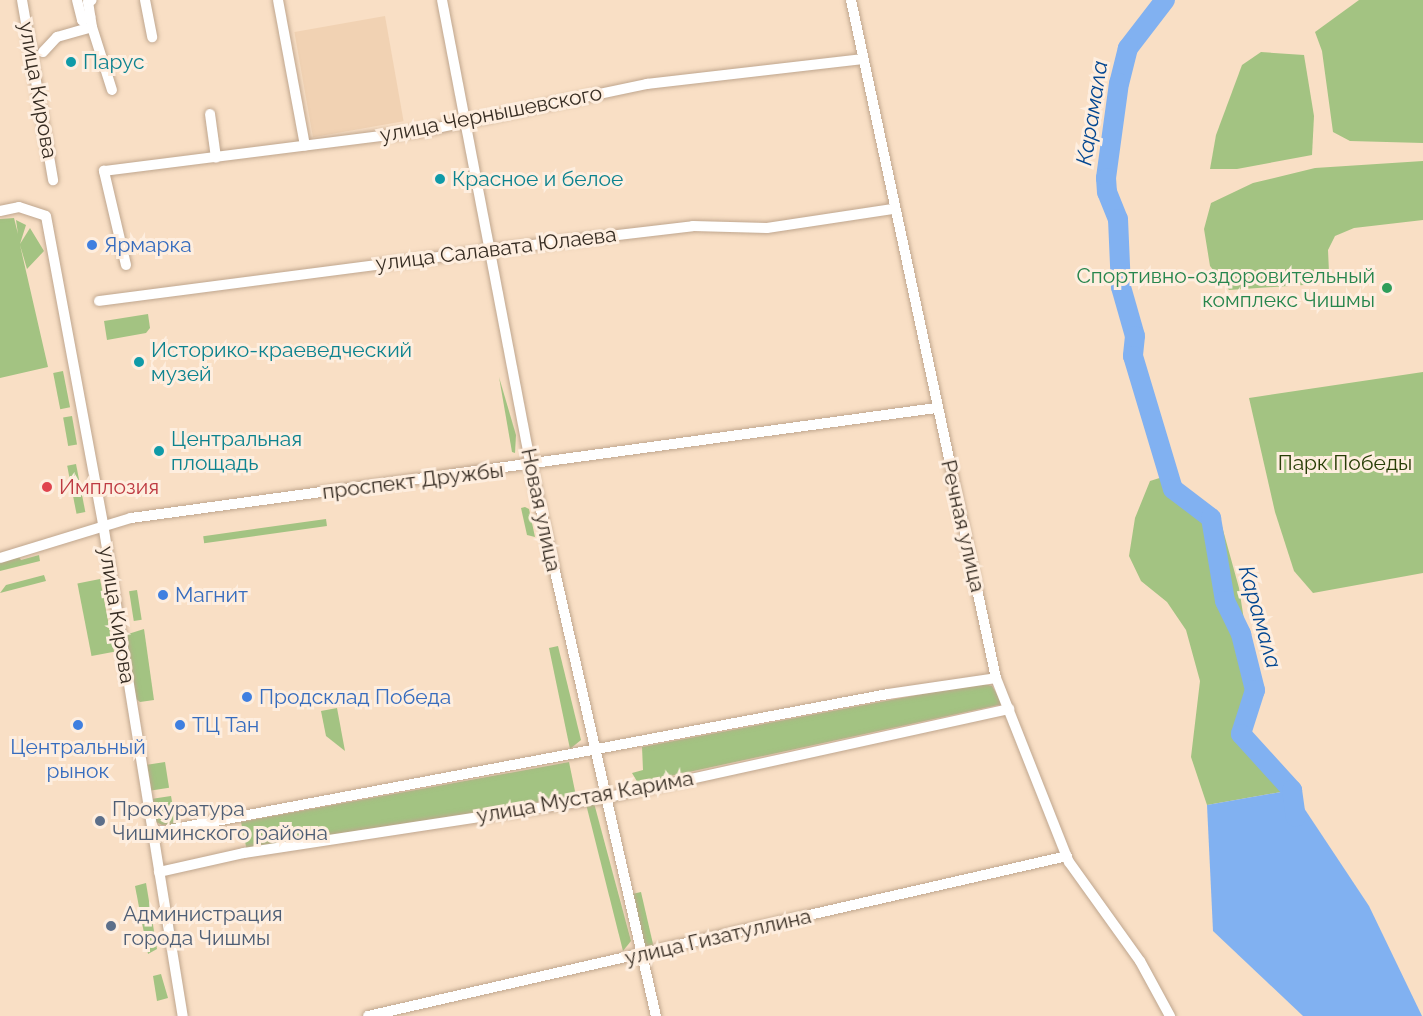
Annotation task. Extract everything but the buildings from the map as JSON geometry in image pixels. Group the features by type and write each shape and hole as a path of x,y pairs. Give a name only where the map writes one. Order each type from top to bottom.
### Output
{"street":[{"name":"улица Кирова","path":"22,0 53,180"},
{"path":"77,0 81,20 91,22"},
{"path":"92,0 88,2 91,22 112,90"},
{"path":"145,0 152,37"},
{"path":"278,0 305,146"},
{"name":"Новая улица","path":"442,0 531,466 593,750 656,1016"},
{"name":"Речная улица","path":"851,0 893,209 996,678 1067,856 1140,961 1170,1016"},
{"path":"43,51 57,37 91,22"},
{"name":"улица Чернышевского","path":"126,265 104,171 305,146 465,122 647,84 863,59"},
{"path":"210,114 216,158"},
{"name":"улица Кирова","path":"0,211 19,207 46,216 103,524 183,1016"},
{"name":"улица Салавата Юлаева","path":"99,301 693,226 767,228 893,209"},
{"name":"проспект Дружбы","path":"0,558 77,538 103,524 224,504 531,466 936,408"},
{"name":"улица Мустая Карима","path":"153,833 888,694 996,678"},
{"name":"улица Мустая Карима","path":"159,872 267,849 604,798 1009,709"},
{"name":"улица Гизатуллина","path":"368,1016 1067,856"}],"shaded area":[{"path":"385,16 404,121 313,137 294,32"}],"green space":[{"path":"1359,0 1423,0 1423,143 1350,141 1333,132 1322,51 1315,32"},
{"path":"1261,52 1304,55 1314,116 1312,155 1237,169 1210,169 1216,135 1242,65"},
{"path":"1423,161 1423,220 1354,228 1335,236 1328,250 1329,272 1318,284 1229,290 1210,266 1204,229 1211,203 1253,183 1315,168"},
{"path":"14,218 18,234 16,220 26,225 20,244 30,228 44,251 27,269 20,245 48,367 0,378 0,219"},
{"path":"148,314 150,328 146,333 107,340 104,321"},
{"path":"63,371 70,407 60,409 53,373"},
{"name":"Парк Победы","path":"1423,372 1423,573 1313,593 1294,571 1275,512 1249,398"},
{"path":"499,377 516,435 515,453 512,452"},
{"path":"72,416 77,445 68,446 63,418"},
{"path":"76,464 85,512 77,514 67,466"},
{"path":"1169,475 1220,519 1239,588 1255,690 1241,734 1292,790 1207,805 1191,757 1200,681 1186,630 1167,602 1141,581 1129,556 1135,518 1150,481"},
{"path":"521,508 529,509 535,537 527,535"},
{"path":"326,519 327,526 204,543 203,536"},
{"path":"39,555 40,561 0,571 0,559 19,557 21,560"},
{"path":"44,575 46,581 0,593 6,585"},
{"path":"100,579 114,652 92,656 77,583"},
{"path":"137,590 142,620 134,621 129,591"},
{"path":"144,629 154,700 140,702 136,699 125,635"},
{"path":"558,646 581,740 570,749 549,648"},
{"path":"981,683 992,686 1003,704 638,783 632,773 643,770 642,747"},
{"path":"337,708 345,751 326,736 321,711"},
{"path":"165,762 169,788 151,790 147,765"},
{"path":"569,762 576,796 247,851 241,822"},
{"path":"171,796 176,824 162,825 156,822 151,799"},
{"path":"594,803 631,941 623,951 586,804"},
{"path":"146,883 157,949 148,954 135,886"},
{"path":"641,892 654,948 645,950 632,894"},
{"path":"161,974 168,998 157,1001 153,976"}],"water":[{"path":"1292,790 1369,906 1422,1016 1303,1016 1213,931 1207,805"}],"waterway":[{"name":"Карамала","path":"1165,0 1128,48 1119,83 1106,178 1107,192 1118,219 1121,287 1135,336 1133,356 1173,489 1211,518 1225,601 1241,634 1255,690 1241,734 1292,790 1296,817"}],"place":[{"name":"Парус","path":"71,62"},
{"name":"Красное и белое","path":"440,179"},
{"name":"Ярмарка","path":"92,245"},
{"name":"Спортивно-оздоровительный комплекс Чишмы","path":"1387,288"},
{"name":"Историко-краеведческий музей","path":"139,362"},
{"name":"Центральная площадь","path":"159,451"},
{"name":"Имплозия","path":"47,487"},
{"name":"Магнит","path":"163,595"},
{"name":"Продсклад Победа","path":"247,697"},
{"name":"Центральный рынок","path":"78,725"},
{"name":"ТЦ Тан","path":"180,725"},
{"name":"Прокуратура Чишминского района","path":"100,821"},
{"name":"Администрация города Чишмы","path":"111,926"}]}
